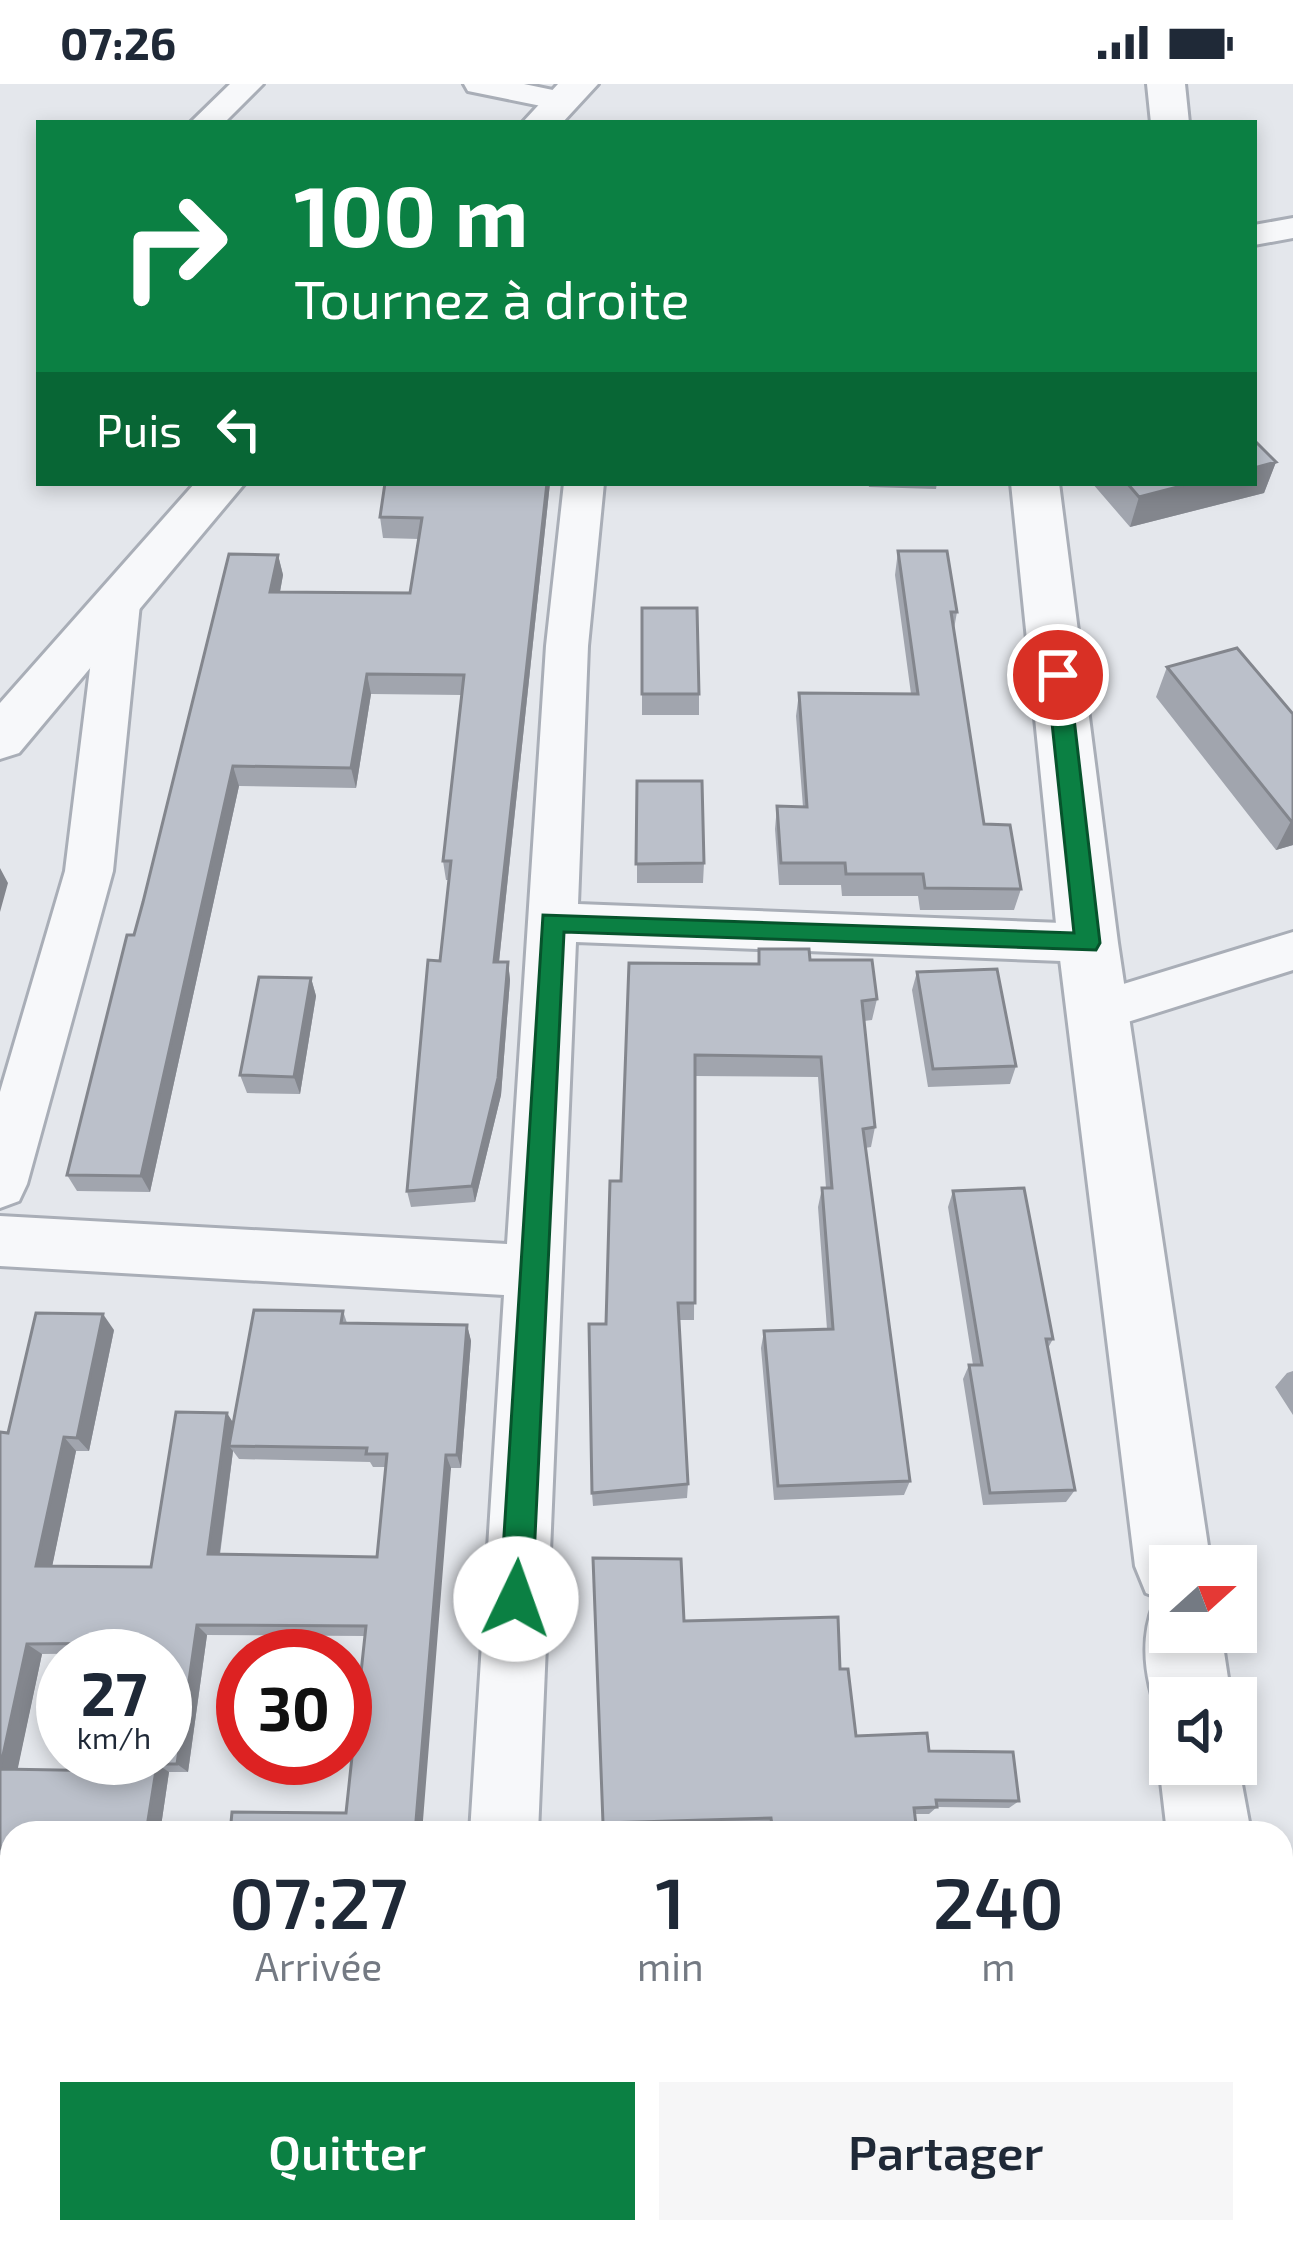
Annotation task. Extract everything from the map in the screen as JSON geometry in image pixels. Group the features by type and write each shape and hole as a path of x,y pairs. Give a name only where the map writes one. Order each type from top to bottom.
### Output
{"street":[{"path":"479,84 560,103"},
{"path":"1166,84 1170,120"},
{"path":"1257,234 1293,228"},
{"path":"0,739 218,486"},
{"path":"505,1821 567,646 584,486"},
{"path":"1036,486 1088,943 1171,1545"},
{"path":"0,1184 89,871 119,604"},
{"path":"552,922 1088,943"},
{"path":"1099,1011 1293,951"},
{"path":"0,1241 532,1271"},
{"path":"1203,1785 1207,1821"}],"building":[{"path":"1257,443 1276,462 1257,467"},
{"path":"385,486 547,486 494,962 508,962 498,1078 472,1186 407,1191 428,960 440,961 451,861 443,861 464,675 367,674 351,768 233,766 141,1176 67,1175 127,935 134,935 143,902 229,554 278,555 270,592 410,593 422,518 380,517"},
{"path":"1130,486 1181,486 1139,497"},
{"path":"898,551 947,551 957,612 951,612 984,824 1010,825 1021,889 925,888 923,874 846,874 845,863 781,863 777,806 807,807 799,693 918,694"},
{"path":"642,608 697,608 699,694 642,694"},
{"path":"1237,648 1293,714 1293,821 1167,667"},
{"path":"637,781 702,781 704,863 636,864"},
{"path":"759,949 809,949 810,960 872,960 877,999 862,1001 875,1127 863,1129 910,1481 778,1486 764,1331 833,1329 822,1188 832,1188 821,1057 695,1055 695,1303 678,1303 688,1484 592,1493 589,1324 606,1324 610,1181 621,1181 629,963 759,964"},
{"path":"997,969 1016,1066 933,1069 917,972"},
{"path":"259,977 311,978 294,1077 240,1075"},
{"path":"1024,1188 1075,1490 990,1493 969,1365 982,1365 953,1191"},
{"path":"254,1310 343,1311 341,1323 467,1325 457,1455 446,1455 416,1821 231,1821 232,1812 346,1813 349,1785 372,1785 372,1629 366,1626 197,1625 192,1660 192,1629 36,1629 36,1644 27,1644 0,1769 0,1432 8,1433 36,1313 103,1314 77,1438 64,1437 36,1566 151,1567 176,1412 227,1413 208,1554 377,1557 387,1454 366,1454 367,1448 229,1446"},
{"path":"593,1558 681,1559 684,1621 838,1617 840,1669 848,1669 856,1736 927,1733 929,1751 1013,1752 1019,1801 936,1800 937,1807 914,1808 916,1821 603,1821"},
{"path":"0,1769 36,1770 36,1785 154,1785 148,1821 0,1821"}],"route":[{"path":"516,1599 552,922 1088,943 1058,675"}]}
